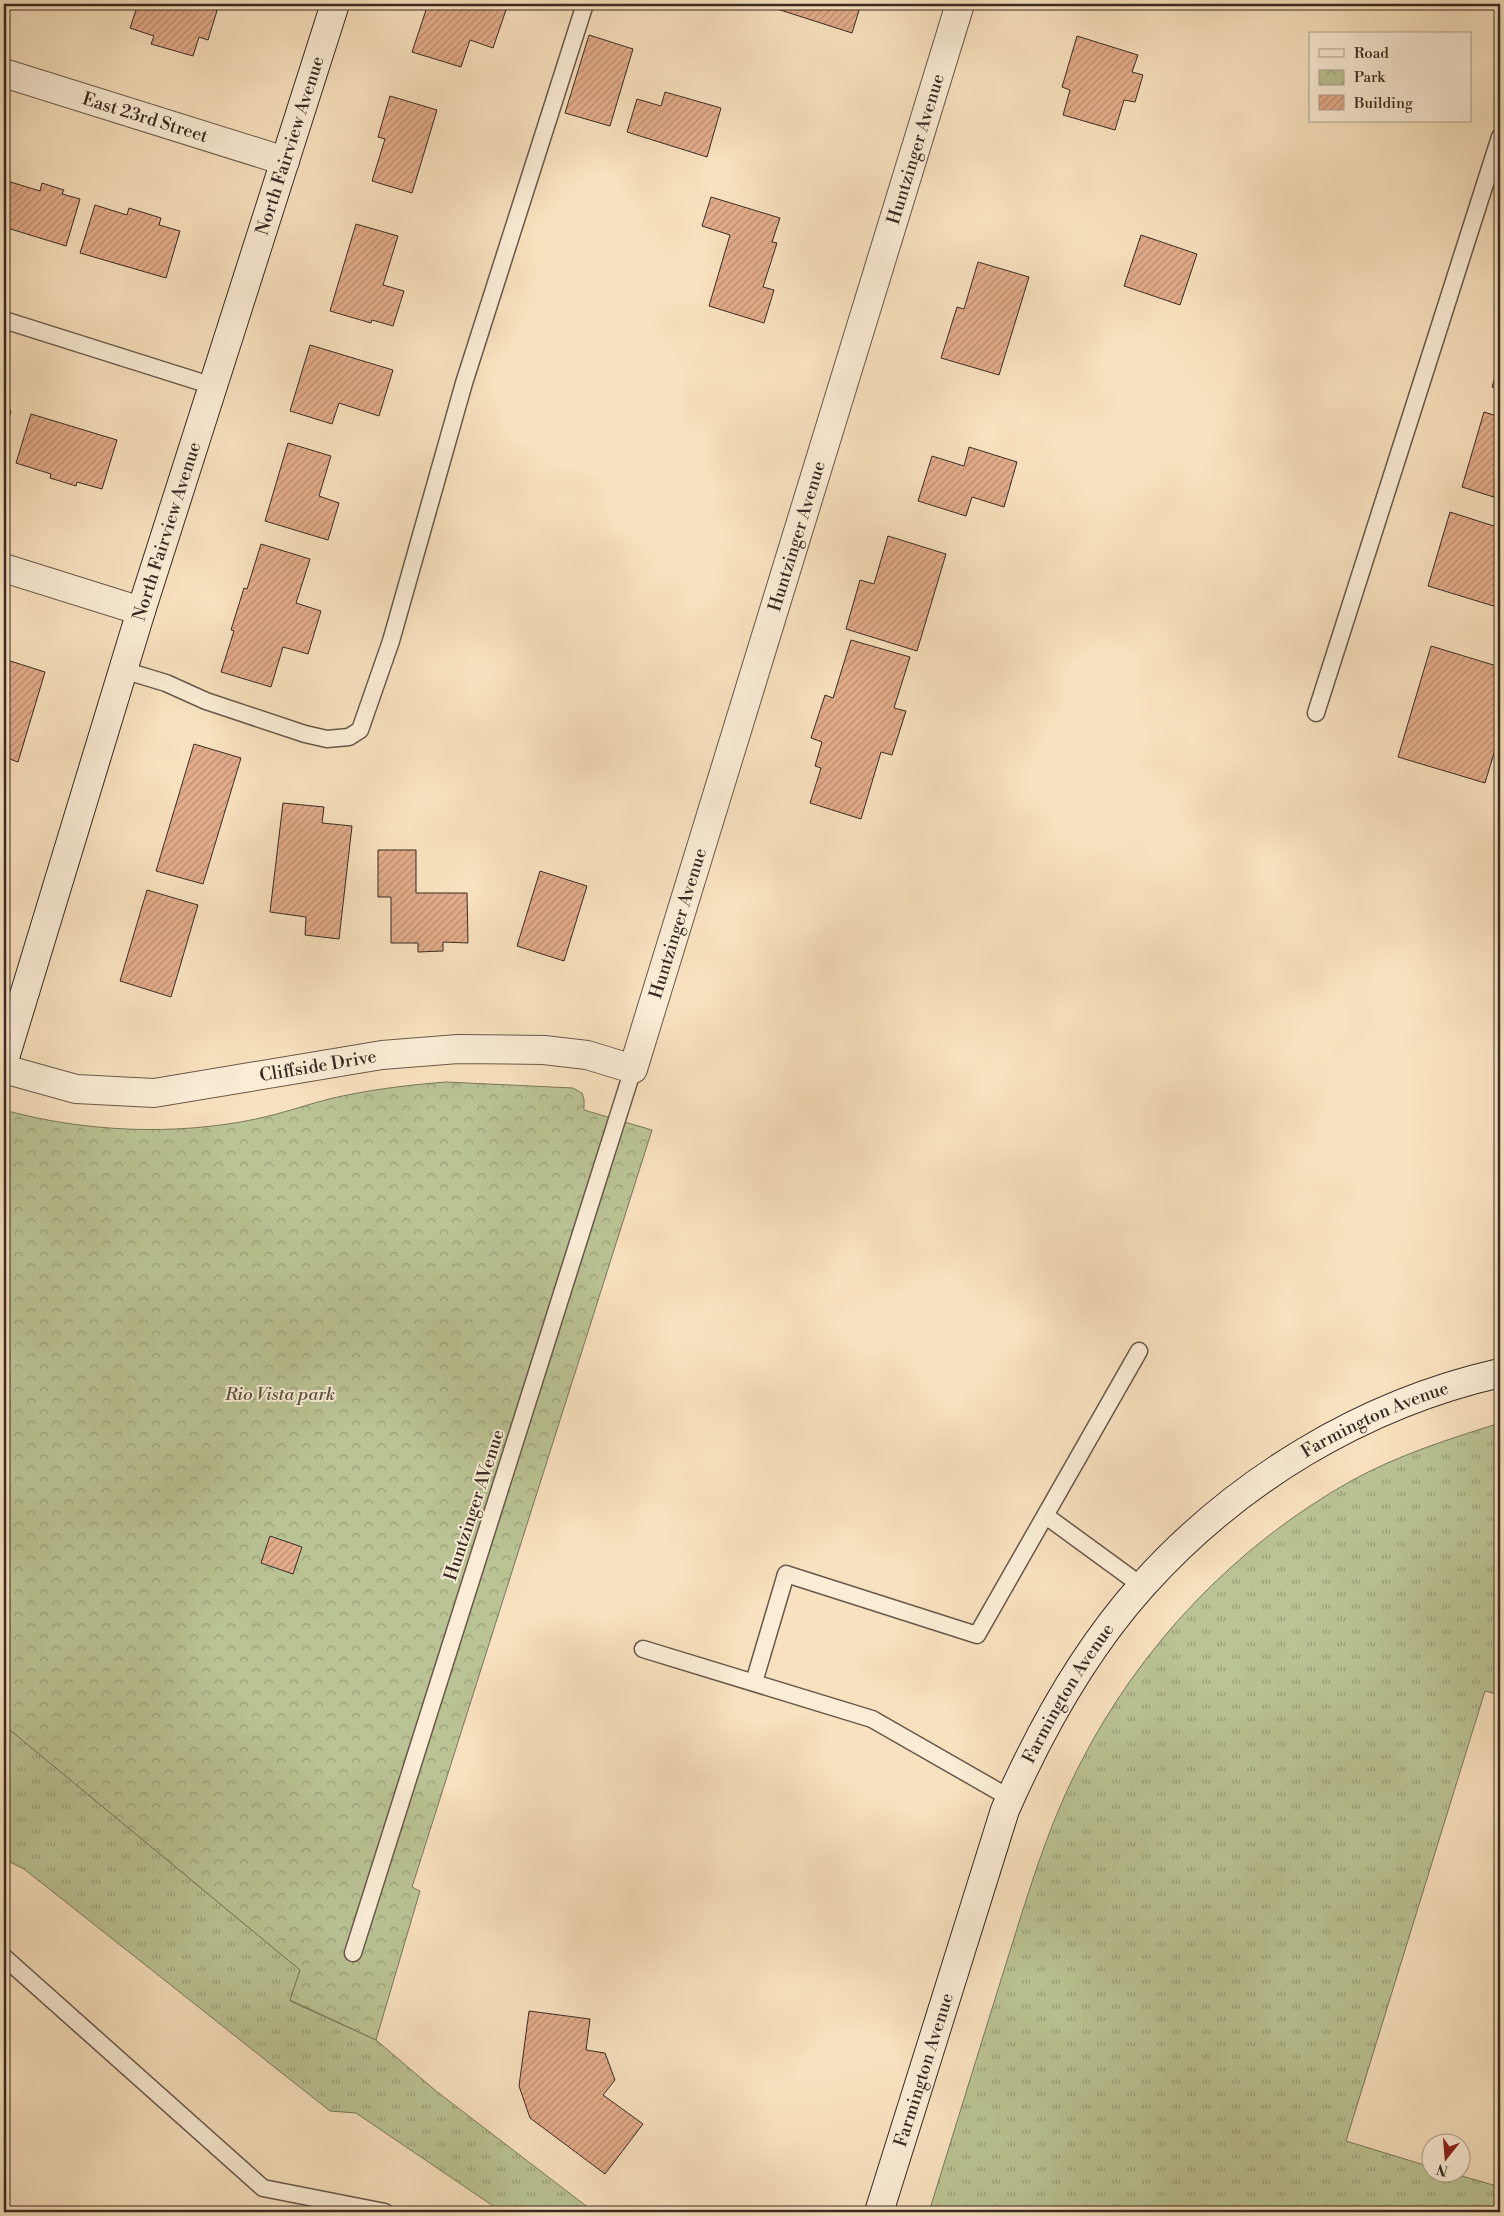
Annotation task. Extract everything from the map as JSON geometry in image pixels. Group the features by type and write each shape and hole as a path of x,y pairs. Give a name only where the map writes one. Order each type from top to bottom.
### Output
{"street":[{"name":"North Fairview Avenue","path":"4,1061 141,612 335,4"},
{"name":"Huntzinger Avenue","path":"633,1069 960,4"},
{"name":"East 23rd Street","path":"4,72 285,161"},
{"path":"4,568 141,612"},
{"name":"Cliffside Drive","path":"4,1068 76,1089 154,1092 382,1055 458,1049 544,1050 587,1055 633,1069"},
{"name":"Farmington Avenue","path":"879,2212 997,1830 1010,1798 1056,1706 1110,1626 1142,1586 1222,1511 1271,1474 1316,1445 1347,1428 1412,1400 1474,1378 1500,1372"}],"lane":[{"path":"123,670 166,683 206,701 305,734 327,739 349,737 360,730 391,640 464,383 585,4"},
{"path":"1316,713 1500,137"},
{"path":"4,320 213,386"},
{"name":"Huntzinger AVenue","path":"353,1953 633,1069"},
{"path":"754,1682 786,1574 977,1635 1139,1352"},
{"path":"1046,1516 1142,1586"},
{"path":"643,1649 872,1719 1010,1798"},
{"path":"4,1957 263,2188 385,2212"}],"green space":[{"name":"Rio Vista park","path":"446,1082 573,1088 582,1093 584,1110 652,1130 412,1887 420,1891 376,2040 290,2000 300,1970 4,1725 4,1110 66,1123 98,1127 130,1129 194,1128 275,1115 329,1099 358,1093"},
{"path":"1500,1423 1500,1695 1485,1691 1346,2141 1422,2164 1422,2184 1472,2184 1472,2179 1500,2187 1500,2212 929,2212 1020,1918 1056,1815 1079,1766 1103,1722 1130,1680 1194,1603 1230,1568 1268,1536 1308,1507 1351,1481 1405,1455"},
{"path":"4,1725 300,1970 290,2001 376,2040 436,2091 594,2212 502,2212 356,2113 330,2111 24,1869 4,1859"}],"building":[{"path":"138,4 219,4 208,40 199,37 193,56 151,44 154,36 130,28"},
{"path":"428,4 508,4 493,48 470,40 461,67 412,52"},
{"path":"779,4 861,4 852,33 777,9"},
{"path":"589,35 633,49 610,126 565,113"},
{"path":"1077,36 1138,55 1132,72 1143,75 1135,102 1124,100 1115,130 1063,115 1070,90 1062,87"},
{"path":"665,92 721,108 707,157 627,132 637,99 661,106"},
{"path":"390,96 437,110 412,193 372,181 385,139 378,137"},
{"path":"4,180 40,191 42,183 64,190 62,194 80,199 66,246 4,227"},
{"path":"711,197 780,218 772,242 777,243 763,287 774,290 764,323 709,306 730,235 702,226"},
{"path":"95,205 127,215 129,208 161,218 159,225 180,231 166,278 80,253"},
{"path":"356,224 398,236 383,285 404,291 393,326 372,320 371,323 330,311"},
{"path":"1141,235 1197,254 1180,305 1124,286"},
{"path":"978,262 1029,277 999,375 941,358 957,307 964,309"},
{"path":"310,345 393,370 379,416 339,403 332,424 290,411"},
{"path":"1500,361 1500,389 1492,387"},
{"path":"4,409 11,411 4,435"},
{"path":"1484,412 1500,417 1500,499 1462,487"},
{"path":"31,414 117,440 102,489 77,482 76,486 50,478 51,474 16,463"},
{"path":"288,443 331,456 319,496 339,503 328,540 265,521"},
{"path":"969,447 1017,462 1004,507 972,497 966,516 918,501 932,456 964,466"},
{"path":"1450,512 1500,528 1500,608 1428,586"},
{"path":"888,536 946,554 917,651 846,629 860,580 874,584"},
{"path":"261,544 310,559 296,603 321,611 308,654 283,647 271,687 221,672 234,631 231,630 244,588 247,589"},
{"path":"851,640 910,657 894,708 906,711 892,755 881,752 861,819 810,803 821,768 815,766 822,742 811,738 825,695 833,698"},
{"path":"1431,646 1500,667 1500,733 1485,783 1398,757"},
{"path":"4,659 45,672 18,762 4,757"},
{"path":"194,744 241,758 203,884 156,871"},
{"path":"283,803 324,807 322,823 352,826 339,939 305,935 306,917 270,912"},
{"path":"378,850 416,850 416,893 467,893 468,943 443,942 443,951 418,952 418,943 391,943 391,897 378,897"},
{"path":"540,871 587,886 564,961 517,946"},
{"path":"147,890 198,905 171,997 120,981"},
{"path":"270,1536 302,1547 293,1574 261,1563"},
{"path":"529,2011 590,2019 586,2050 605,2053 615,2080 603,2095 643,2124 605,2174 530,2118 519,2086"}]}
